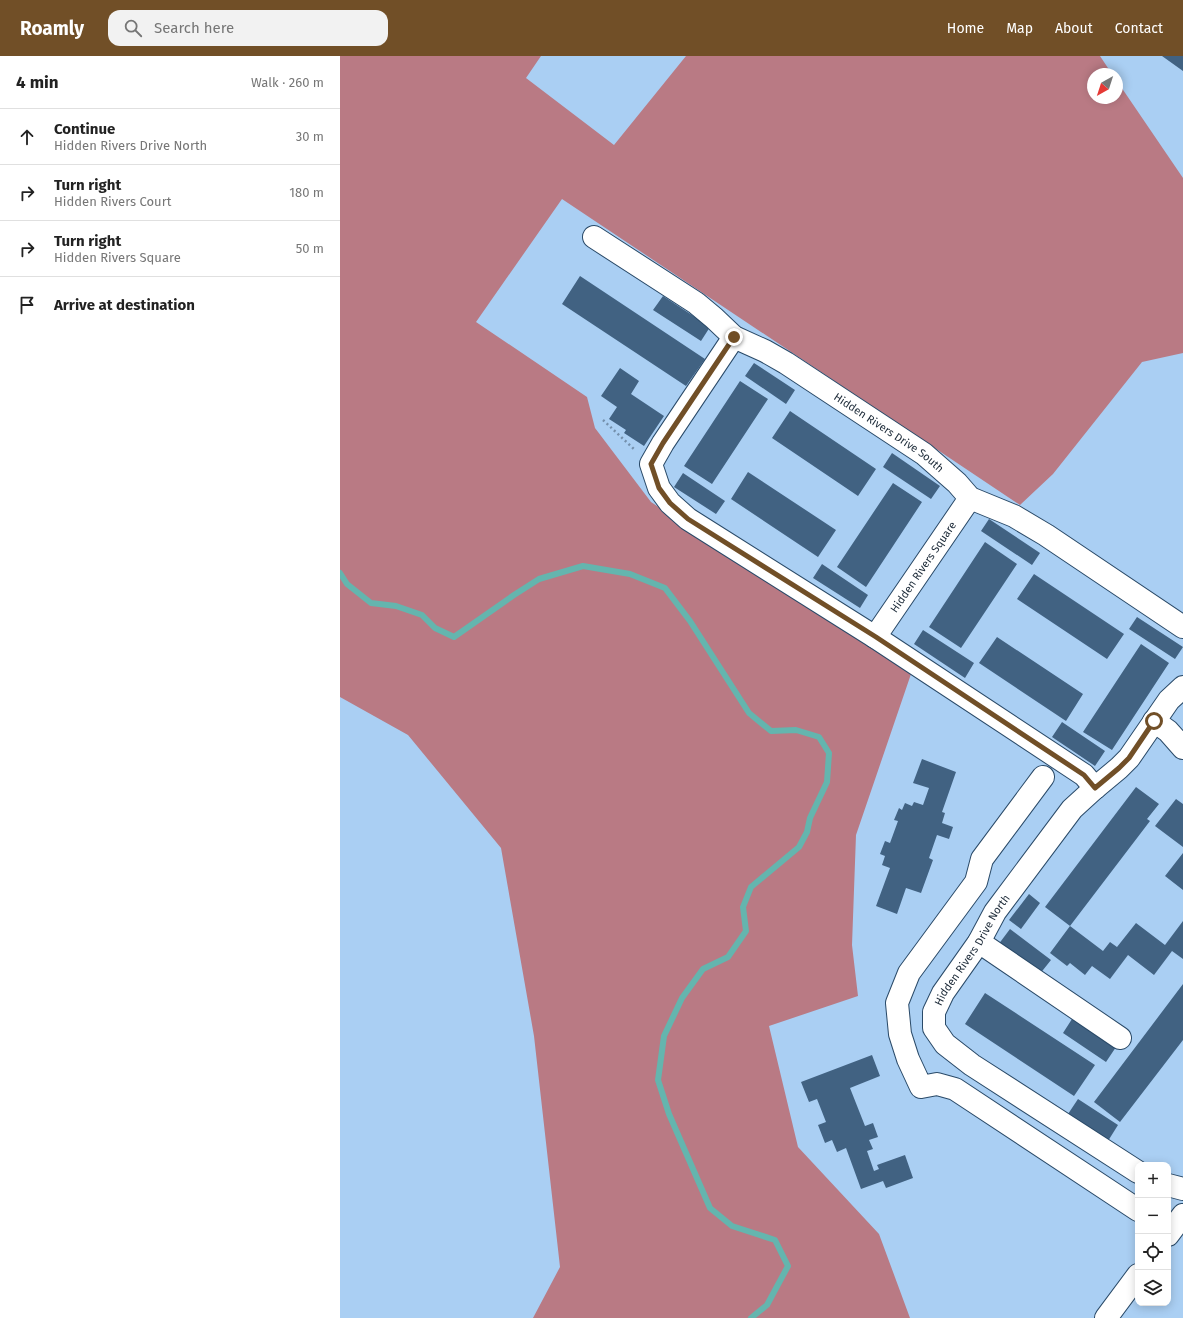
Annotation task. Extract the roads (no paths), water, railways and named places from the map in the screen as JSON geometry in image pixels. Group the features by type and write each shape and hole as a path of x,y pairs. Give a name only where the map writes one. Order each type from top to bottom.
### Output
{"main road":[{"name":"Hidden Rivers Drive South","path":"594,236 696,303 734,337 765,351 786,363 924,454 943,470 970,498 1014,516 1046,535 1183,627"},
{"path":"734,337 663,443 644,458 659,488 670,503 688,519 876,637 1084,775 1095,788"},
{"name":"Hidden Rivers Square","path":"876,637 970,498"},
{"name":"Hidden Rivers Drive North","path":"1135,1170 972,1065 945,1044 934,1028 934,1012 943,993 979,942 995,912 1072,809 1129,758 1169,700 1183,687"},
{"path":"1154,721 1168,731 1183,748"},
{"path":"1043,777 982,859 976,882 909,972 897,1002 900,1034 908,1059 921,1087 937,1084 955,1089 1135,1208"},
{"path":"979,942 1120,1038"},
{"path":"1171,1186 1183,1189"},
{"path":"1171,1230 1183,1215"},
{"path":"1106,1318 1135,1279"}],"waterway":[{"path":"340,573 347,584 371,603 396,606 422,615 435,628 454,637 539,579 583,566 630,574 665,588 690,621 749,713 771,731 796,730 819,737 829,753 827,782 810,818 807,832 799,847 751,887 743,907 746,931 728,957 703,969 682,998 664,1036 658,1080 669,1114 710,1208 732,1226 775,1240 788,1266 767,1305 751,1318"}]}
